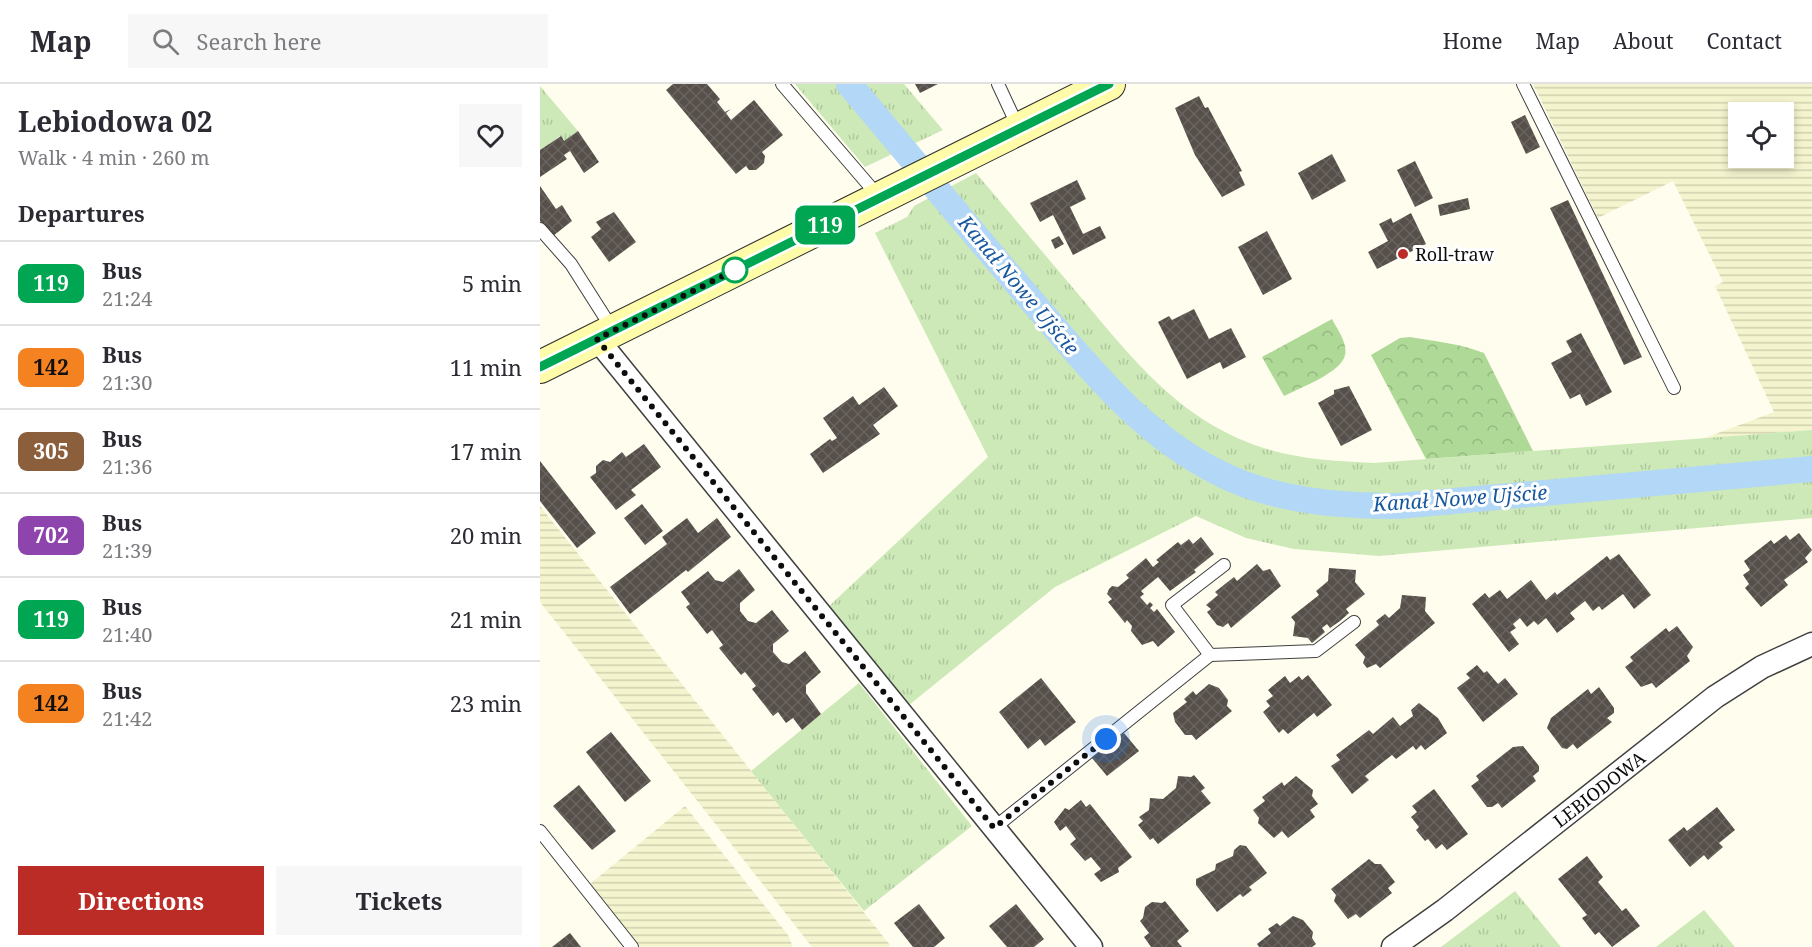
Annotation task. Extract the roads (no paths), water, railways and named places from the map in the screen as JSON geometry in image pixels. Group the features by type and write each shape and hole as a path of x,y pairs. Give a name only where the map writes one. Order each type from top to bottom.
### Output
{"street":[{"path":"540,367 1109,84"},
{"path":"605,335 1090,947"},
{"name":"LEBIODOWA","path":"1393,947 1444,910 1715,697 1762,667 1812,644"}],"lane":[{"path":"782,84 891,192"},
{"path":"998,84 1020,129"},
{"path":"1522,84 1674,388"},
{"path":"540,229 571,264 605,335"},
{"path":"1210,655 1172,605 1224,565"},
{"path":"994,828 1210,655 1316,651 1354,622"},
{"path":"540,831 632,947"}],"waterway":[{"name":"Kanał Nowe Ujście","path":"849,84 1073,350 1117,397 1166,440 1192,458 1242,483 1285,496 1308,500 1353,505 1398,506 1812,469"}],"place":[{"name":"Roll-traw","path":"1403,254"}]}
